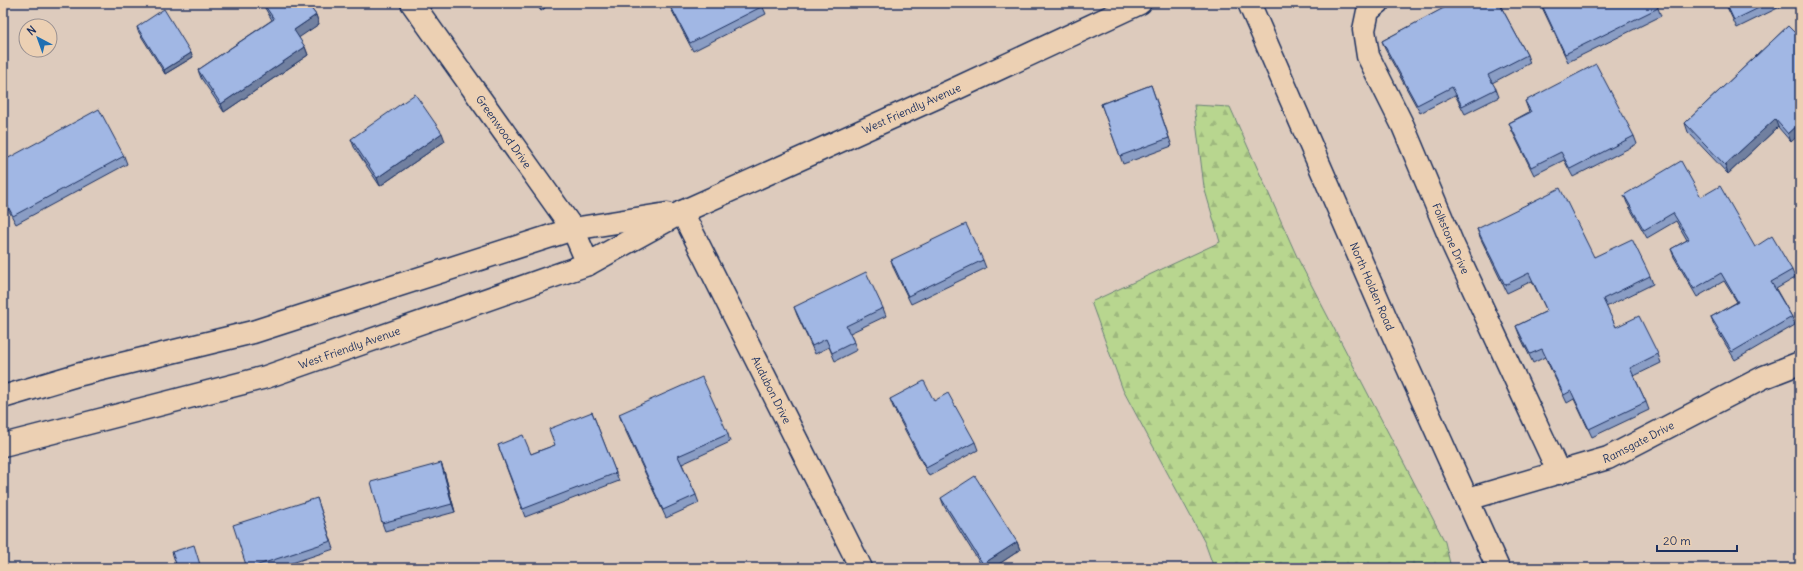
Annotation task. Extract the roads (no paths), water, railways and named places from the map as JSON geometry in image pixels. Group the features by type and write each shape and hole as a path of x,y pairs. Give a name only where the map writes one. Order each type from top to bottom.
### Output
{"main road":[{"name":"Greenwood Drive","path":"412,3 573,229 588,264"},
{"name":"West Friendly Avenue","path":"3,445 266,377 588,264 682,212 946,93 1140,3"},
{"name":"North Holden Road","path":"1249,3 1391,330 1498,568"},
{"name":"Folkstone Drive","path":"1378,3 1368,11 1364,30 1368,56 1402,126 1453,245 1559,473"},
{"name":"West Friendly Avenue","path":"3,397 77,375 253,332 573,229 682,212"},
{"name":"Audubon Drive","path":"682,212 861,568"},
{"name":"Ramsgate Drive","path":"1468,499 1608,458 1764,377 1800,363"}]}
